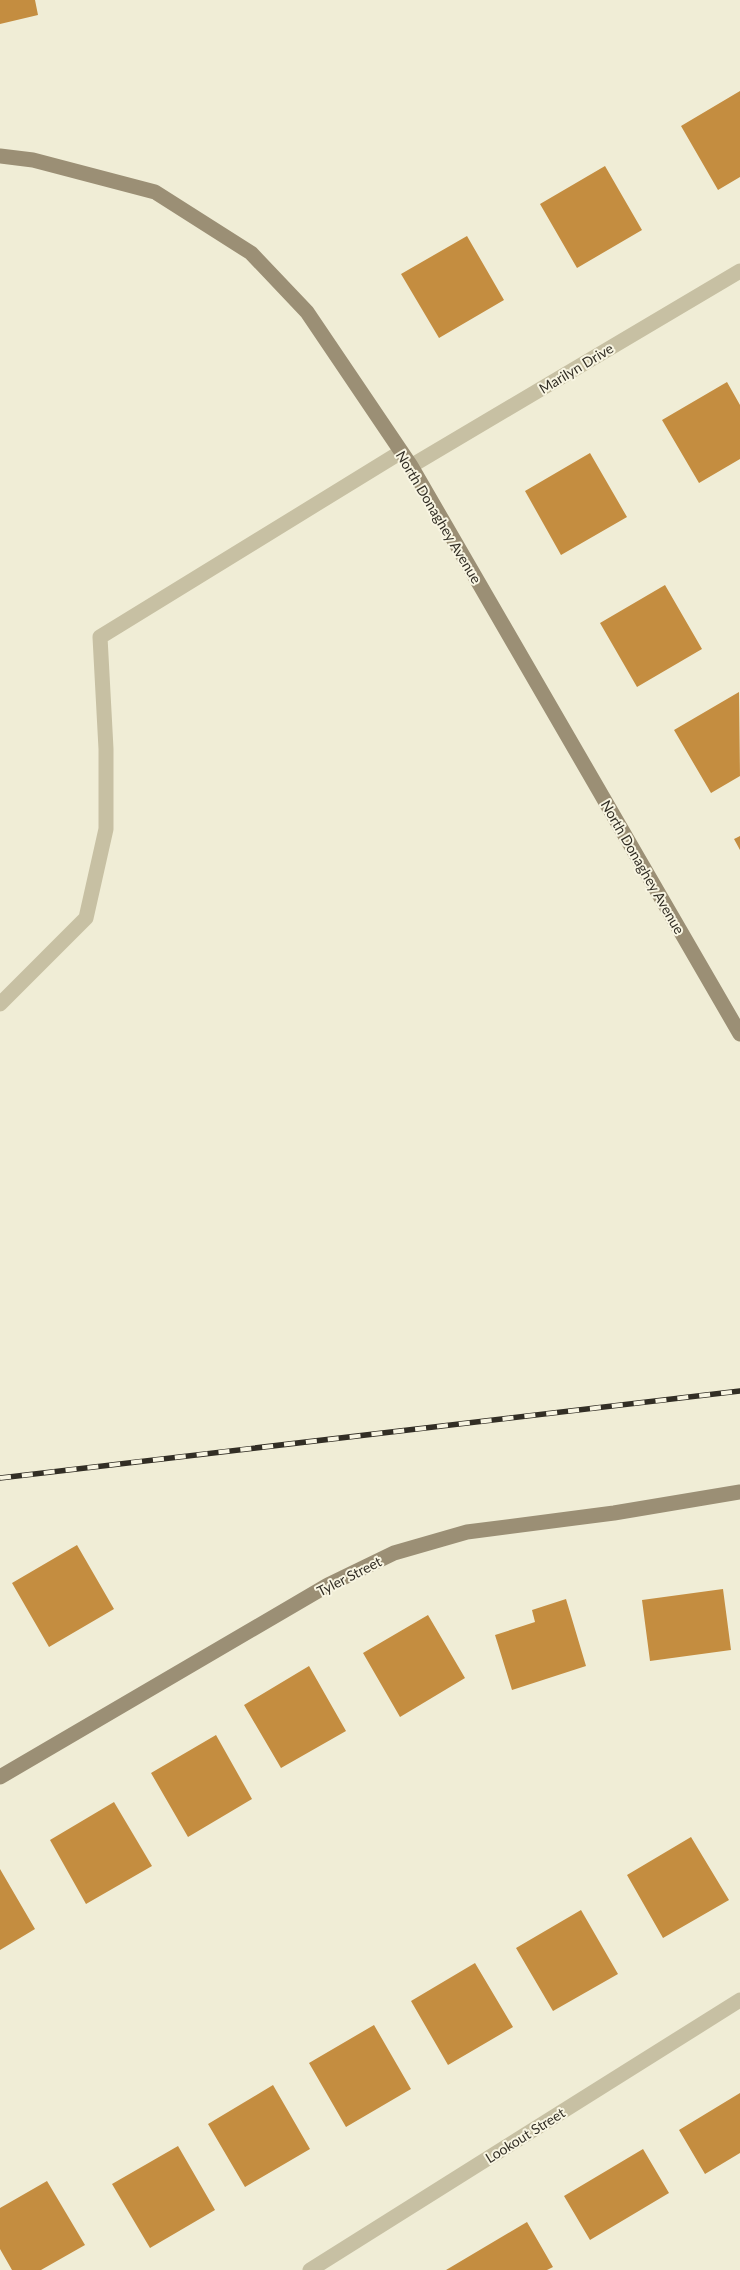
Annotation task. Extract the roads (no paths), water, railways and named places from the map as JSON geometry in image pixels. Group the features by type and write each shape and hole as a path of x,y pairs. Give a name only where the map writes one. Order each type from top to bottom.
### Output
{"street":[{"name":"North Donaghey Avenue","path":"0,156 33,160 155,192 251,253 307,312 411,466 740,1034"},
{"name":"Marilyn Drive","path":"411,466 740,270"},
{"path":"0,1004 86,918 106,829 106,749 100,637 401,452"},
{"name":"Tyler Street","path":"0,1777 328,1585 394,1553 467,1532 614,1513 740,1492"},
{"name":"Lookout Street","path":"310,2270 740,2000"}],"railway":[{"path":"0,1478 740,1391"}]}
